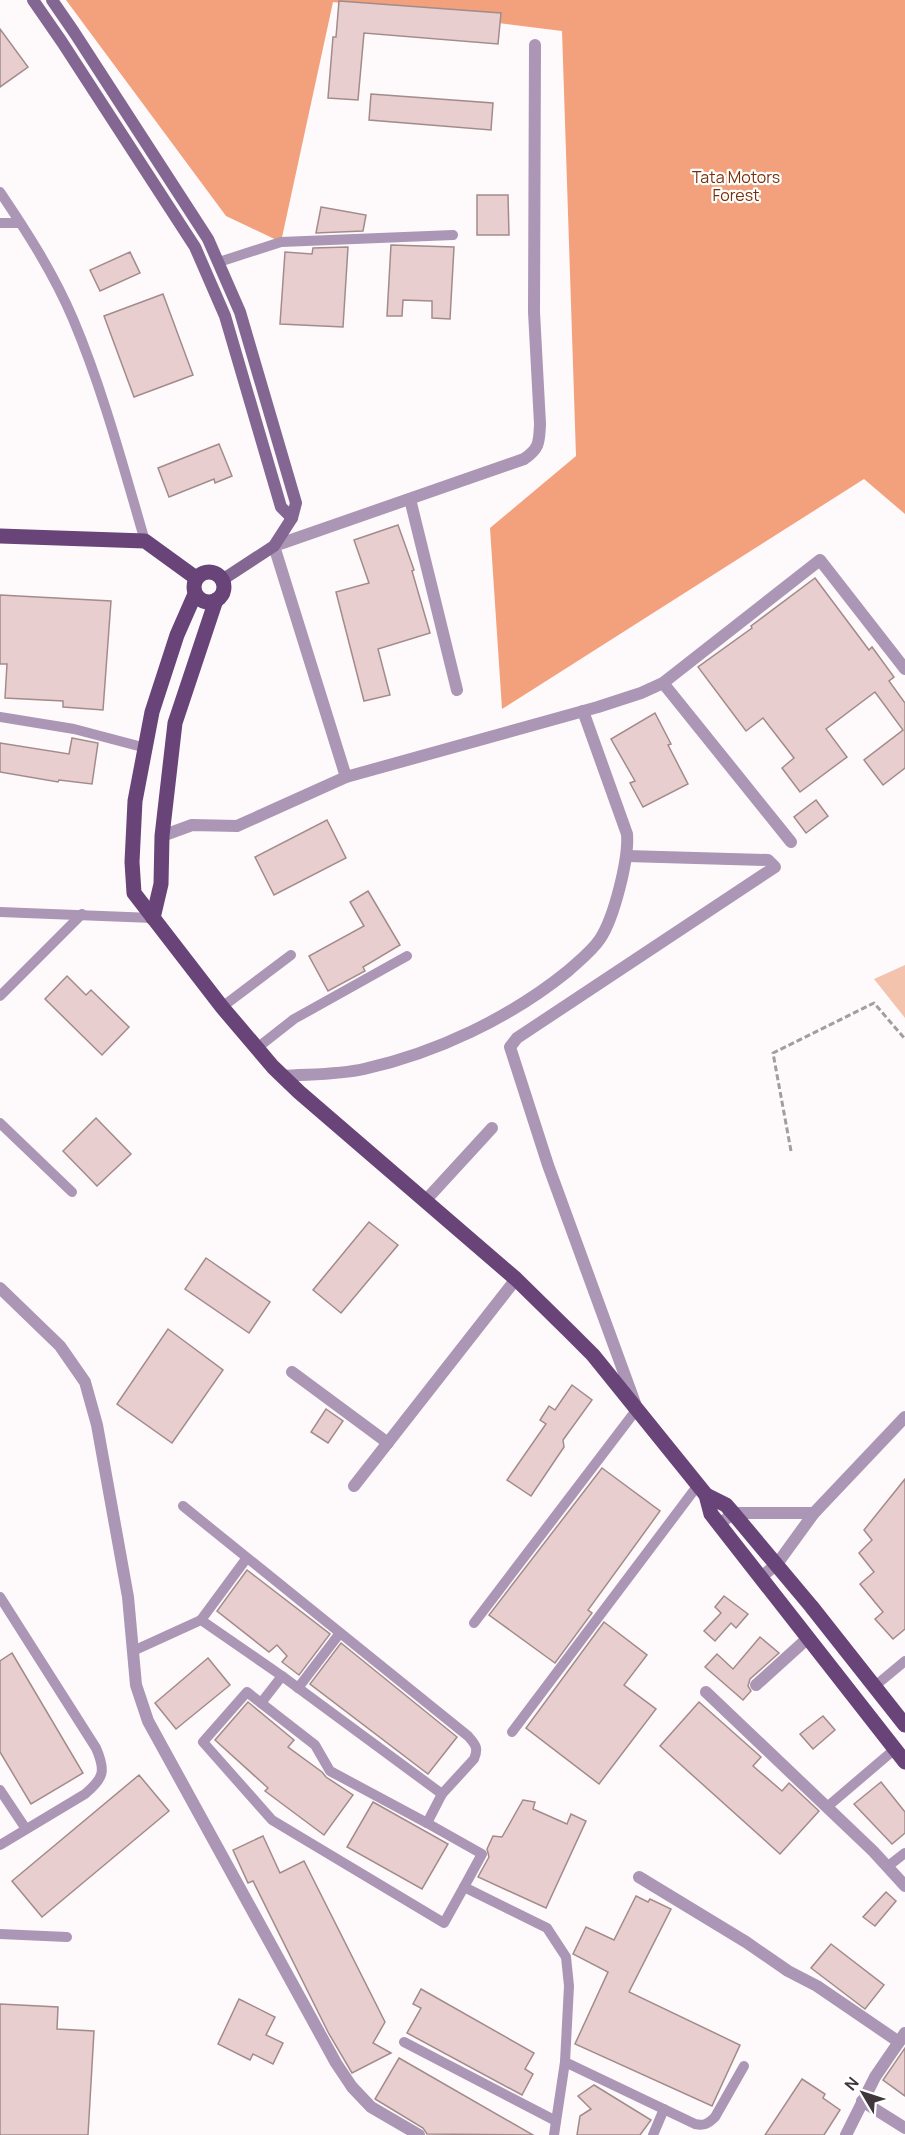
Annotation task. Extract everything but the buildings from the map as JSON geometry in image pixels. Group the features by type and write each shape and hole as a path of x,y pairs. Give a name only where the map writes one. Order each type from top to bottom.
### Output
{"main road":[{"path":"52,0 208,239 240,312 296,503 292,518 274,546 222,580"},
{"path":"38,2 195,247 225,316 281,507 292,518"},
{"path":"0,536 146,541 196,586 200,599 208,602 216,600"},
{"path":"153,918 161,884 162,836 175,723 216,600 224,587 217,574 210,571 202,573 196,586 152,712 135,801 132,862 134,893 153,918 222,1007 282,1076 516,1279 593,1355 702,1490 711,1514 905,1762"},
{"path":"702,1490 726,1505 733,1513 777,1564 905,1725"}],"street":[{"path":"346,777 274,546 524,459 535,452 539,441 540,424 534,312 535,45"},
{"path":"410,499 457,690"},
{"path":"162,836 192,825 237,826 346,777 641,693 663,683 820,560 905,669"},
{"path":"663,683 791,842"},
{"path":"282,1076 361,1070 431,1049 498,1018 550,986 586,956 600,939 607,924 627,856 627,834 583,711"},
{"path":"627,856 763,860 772,862 775,867 518,1038 510,1047 548,1165 637,1409"},
{"path":"425,1201 492,1128"},
{"path":"354,1486 516,1279"},
{"path":"0,1288 60,1346 85,1382 97,1425 128,1598 136,1685 148,1721 336,2063 352,2087 371,2107 419,2135"},
{"path":"292,1372 388,1443"},
{"path":"761,1577 777,1564 814,1514 905,1417"},
{"path":"720,1524 733,1513 814,1514"},
{"path":"756,1685 808,1638"},
{"path":"706,1692 905,1886"},
{"path":"639,1877 746,1942 775,1963 817,1986 901,2044 875,2077 846,2135"},
{"path":"862,2101 905,2128"}],"lane":[{"path":"0,192 68,308 92,367 146,541"},
{"path":"0,223 20,223"},
{"path":"219,262 281,242 453,235"},
{"path":"0,717 74,729 146,748"},
{"path":"0,912 153,918"},
{"path":"0,996 82,914"},
{"path":"222,1007 291,955"},
{"path":"257,1048 294,1019 406,956"},
{"path":"0,1123 72,1192"},
{"path":"474,1623 637,1409"},
{"path":"512,1732 702,1490"},
{"path":"183,1506 468,1736 476,1746 477,1751 474,1758 442,1794 427,1823"},
{"path":"133,1651 201,1620 246,1559"},
{"path":"0,1597 90,1738 102,1761 103,1774 96,1785 85,1794 0,1845"},
{"path":"201,1620 282,1676 442,1794"},
{"path":"298,1688 340,1633"},
{"path":"874,1686 905,1661"},
{"path":"261,1703 282,1676"},
{"path":"247,1692 315,1745 330,1771 427,1823 482,1854 444,1923 272,1820 203,1742 247,1692"},
{"path":"827,1808 895,1749"},
{"path":"0,1790 26,1829"},
{"path":"887,1867 905,1853"},
{"path":"464,1887 547,1928 566,1958 569,1986 565,2062 554,2135"},
{"path":"0,1934 67,1937"},
{"path":"404,2042 556,2121"},
{"path":"565,2062 695,2124 708,2124 715,2117 744,2066"},
{"path":"653,2135 664,2109"}],"path":[{"path":"791,1151 773,1053 874,1003 905,1039"}],"shaded area":[{"path":"905,965 905,1018 874,979"}],"green space":[{"name":"Tata Motors Forest","path":"66,0 905,0 905,514 864,479 502,709 490,528 576,456 562,31 333,2 281,242 226,216"}]}
